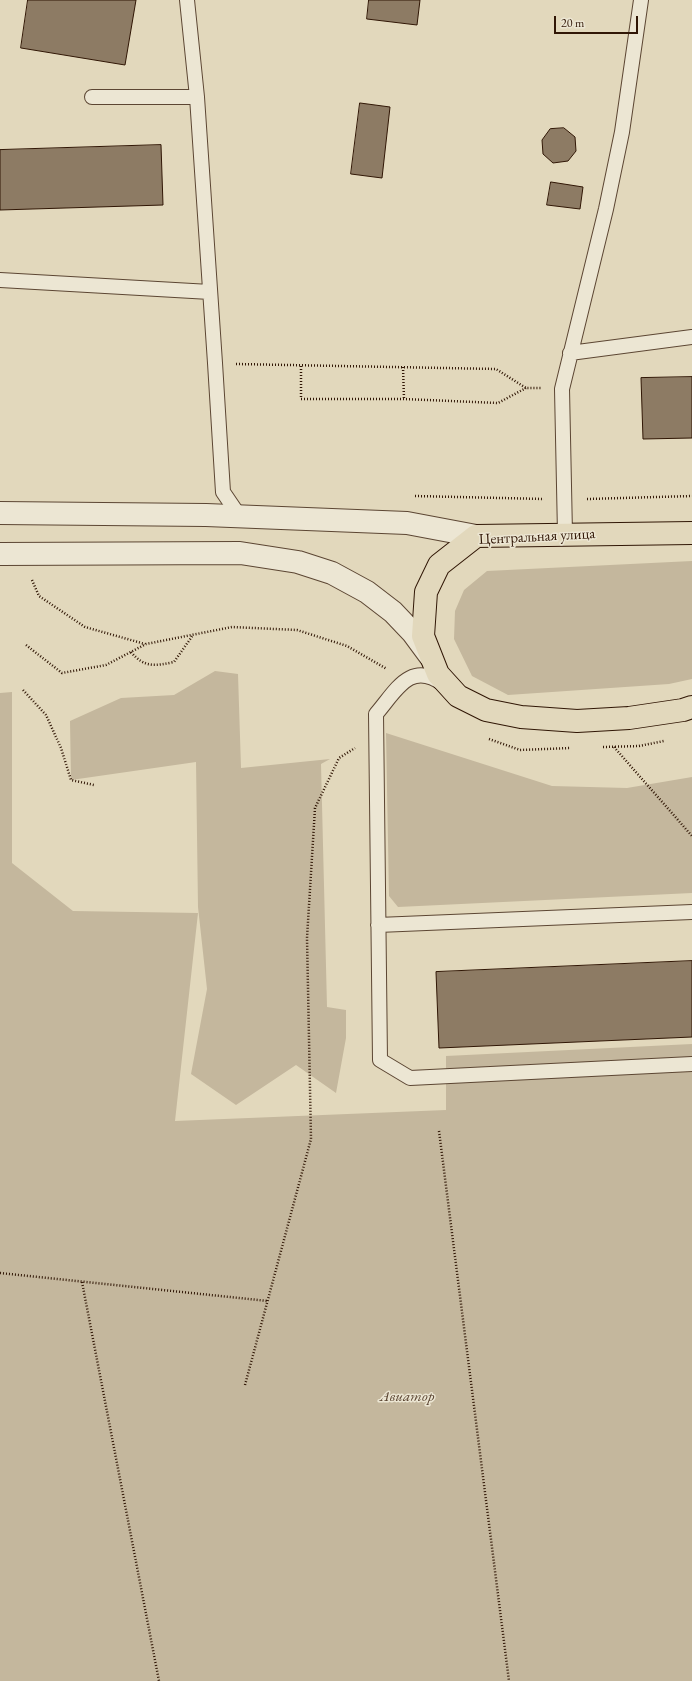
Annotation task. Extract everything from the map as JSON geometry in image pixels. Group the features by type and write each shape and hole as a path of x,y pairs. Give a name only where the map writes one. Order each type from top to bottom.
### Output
{"main road":[{"name":"Центральная улица","path":"692,533 476,536 439,565 426,592 423,636 438,674 458,696 486,710 521,717 577,721 629,718 682,710 692,707"}],"street":[{"path":"0,513 240,517 407,523 476,536"},
{"path":"10,554 234,553 298,562 332,572 367,592 393,612 413,633 431,657"}],"lane":[{"path":"187,0 197,97 216,363 222,492 240,517"},
{"path":"565,534 562,389 606,209 622,132 641,0"},
{"path":"92,97 197,97"},
{"path":"0,280 210,292"},
{"path":"570,353 692,337"},
{"path":"458,696 434,678 419,674 406,679 376,714 380,1060 410,1078 692,1064"},
{"path":"378,925 692,912"}],"path":[{"path":"216,363 496,369 526,388"},
{"path":"301,366 301,399 404,399 498,403 526,388 562,389"},
{"path":"403,367 404,399"},
{"path":"414,496 565,500 692,496"},
{"path":"10,554 40,596 85,627 146,644"},
{"path":"26,645 62,673 106,666 146,644 232,627 297,630 347,646 406,679"},
{"path":"130,652 138,661 156,666 174,662 193,635"},
{"path":"23,690 46,715 61,748 71,780 94,786"},
{"path":"245,1385 311,1139 308,938 315,808 339,758 376,736"},
{"path":"614,747 692,836"},
{"path":"439,1131 509,1681"},
{"path":"0,1273 268,1301"},
{"path":"82,1282 159,1681"}],"green space":[{"path":"692,561 692,679 669,684 508,695 472,676 454,639 455,611 464,590 487,571"},
{"path":"215,671 238,674 241,768 330,759 321,764 327,1007 346,1010 346,1038 336,1093 296,1065 236,1105 191,1074 207,989 198,907 196,762 71,780 70,721 121,698 174,695"},
{"name":"Авиатор","path":"12,692 12,863 73,911 198,913 175,1121 446,1110 446,1056 692,1044 692,1681 0,1681 0,693"},
{"path":"386,733 552,786 627,788 692,777 692,893 398,907 389,896"}],"building":[{"path":"28,0 136,0 125,65 21,48"},
{"path":"369,0 420,0 417,25 367,19"},
{"path":"360,103 390,107 382,178 351,174"},
{"path":"564,128 575,137 576,151 568,161 553,163 543,154 542,140 550,129"},
{"path":"161,145 163,205 0,210 0,150"},
{"path":"551,182 583,187 580,209 547,205"},
{"path":"692,377 692,438 643,439 641,378"},
{"path":"692,961 692,1037 439,1048 436,972"}]}
